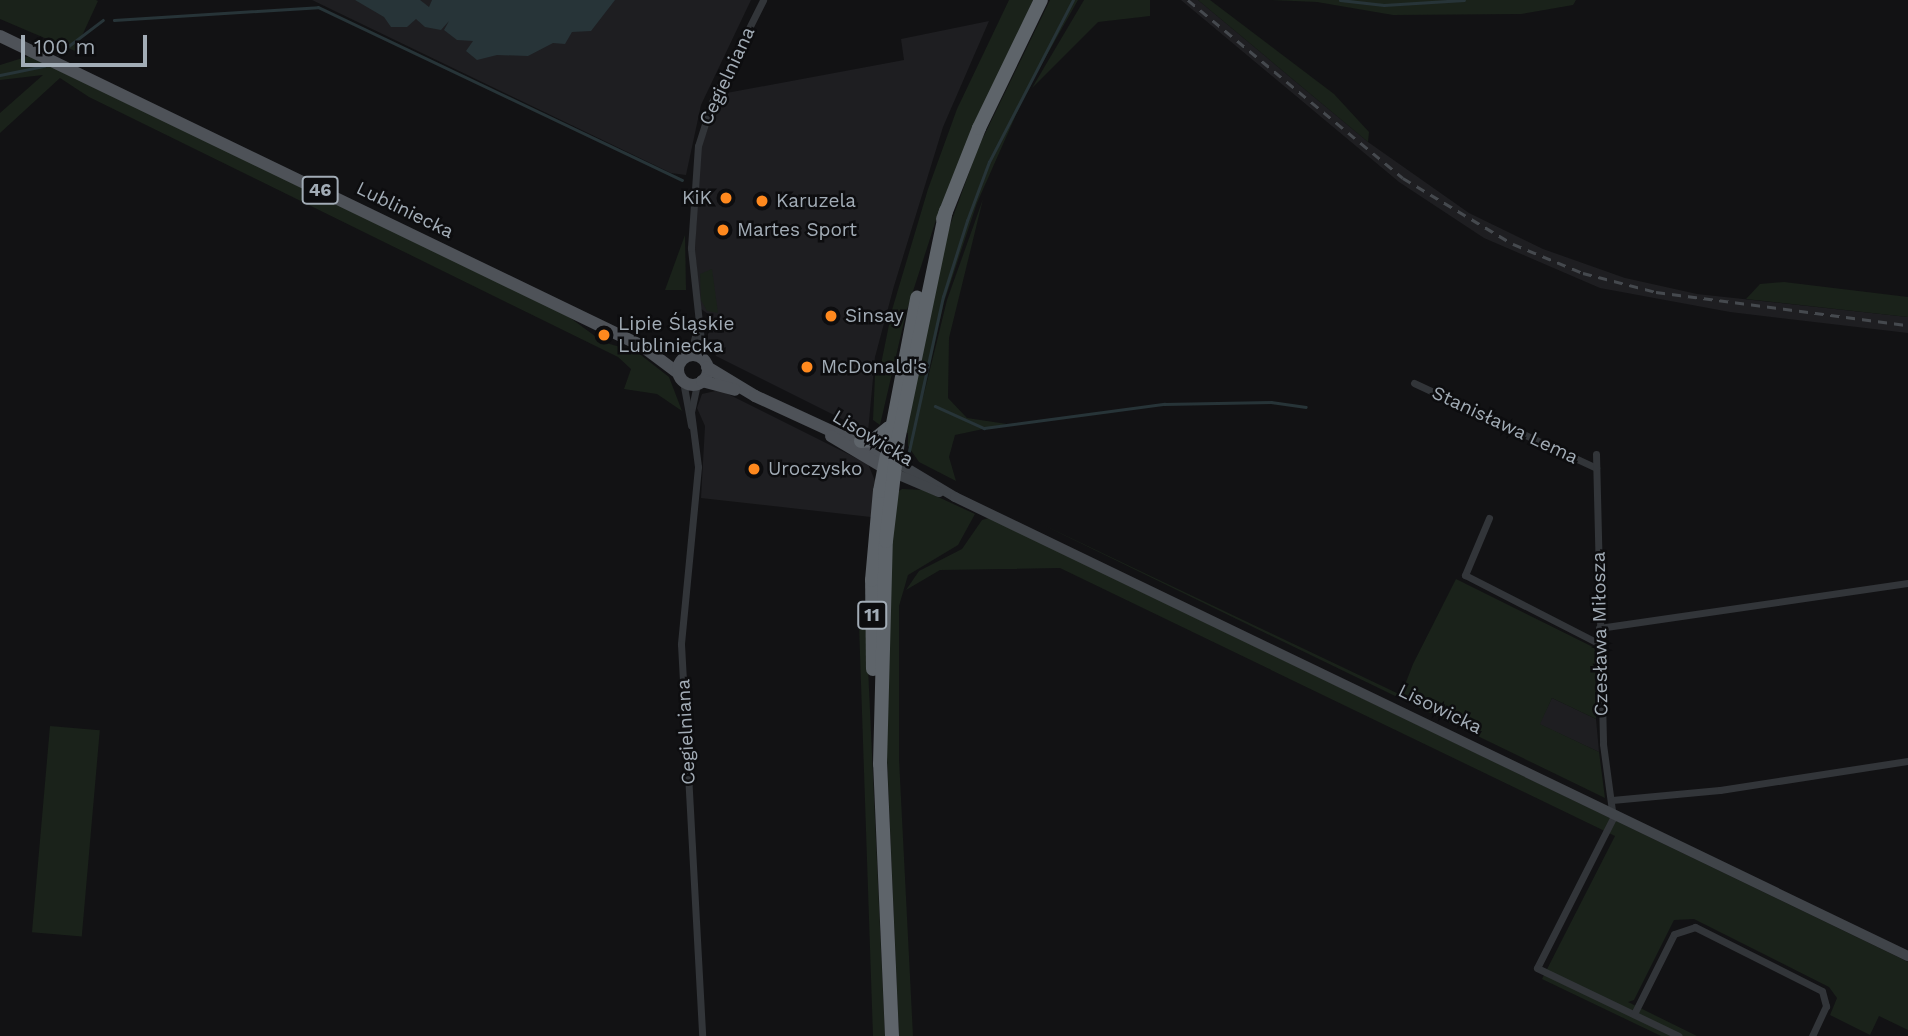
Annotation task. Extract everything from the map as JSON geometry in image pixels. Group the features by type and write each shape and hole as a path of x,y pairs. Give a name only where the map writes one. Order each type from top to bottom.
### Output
{"highway":[{"name":"11","path":"892,1036 880,764 889,428 911,319 946,211 992,98 1041,0"},
{"name":"11","path":"889,463 946,211"},
{"path":"861,441 874,440 889,428"}],"main road":[{"name":"Lubliniecka","path":"0,36 642,346 681,377"},
{"name":"Lubliniecka","path":"642,346 688,356"},
{"name":"46","path":"688,356 705,363"},
{"path":"681,377 688,356"},
{"name":"Lisowicka","path":"705,363 755,396 955,496 1908,956"},
{"path":"700,383 705,363"},
{"name":"46","path":"681,377 700,383"},
{"name":"Lisowicka","path":"700,383 755,396"},
{"name":"Lisowicka","path":"812,424 861,441 889,463"}],"street":[{"name":"Cegielniana","path":"705,363 691,248 699,137 763,0"},
{"name":"Cegielniana","path":"688,356 699,320"},
{"name":"Cegielniana","path":"681,377 686,414 693,429"},
{"name":"Cegielniana","path":"700,383 692,405 698,467 681,644 702,1036"},
{"name":"Stanisława Lema","path":"1414,383 1597,468"},
{"name":"Czesława Miłosza","path":"1596,454 1603,754 1613,813"},
{"path":"1489,518 1465,566 1465,575 1600,644"},
{"path":"1600,628 1908,583"},
{"path":"1612,800 1720,790 1908,761"},
{"path":"1613,813 1611,828 1537,968 1679,1036"},
{"path":"1634,1014 1674,934 1695,927 1822,991 1826,1006 1812,1036"}],"shaded area":[{"path":"0,0 98,1 75,51 0,19"},
{"path":"312,0 751,0 701,105 686,175 671,173"},
{"path":"355,0 420,0 429,7 432,0 615,0 591,31 572,32 565,44 553,43 528,56 497,55 477,60 466,51 473,41 457,40 444,30 449,21 441,30 425,27 416,19 407,27 391,27 384,17"},
{"path":"1009,0 1033,0 937,217 906,313 880,425 873,420 875,375 879,374 892,310 928,189 957,109"},
{"path":"1050,0 1078,0 1027,90 977,203 944,302 923,398 947,300 983,199 949,338 948,398 967,418 1007,424 955,435 949,457 956,481 919,462 908,446 908,433 902,431 945,239 978,148"},
{"path":"1084,0 1150,0 1150,16 1098,22 1032,88"},
{"path":"1181,0 1198,0 1368,142 1469,213 1543,249 1625,278 1697,294 1908,317 1908,333 1730,312 1600,288 1484,238 1399,182"},
{"path":"1198,0 1210,0 1334,94 1369,132 1368,142"},
{"path":"1271,0 1576,0 1573,5 1521,14 1393,15 1317,2"},
{"path":"989,21 943,127 894,286 875,357 868,432 716,356 708,339 708,314 700,308 695,249 700,149 721,94 904,60 901,39"},
{"path":"29,56 565,314 603,342 637,352 669,377 682,411 657,394 624,389 631,369 618,357 89,97 60,78 0,133 0,113 43,75 0,80 0,65"},
{"path":"685,235 686,290 665,290"},
{"path":"712,269 718,313 707,311 701,300 700,274"},
{"path":"1784,282 1908,297 1908,317 1746,299 1760,284"},
{"path":"720,390 868,464 876,483 871,517 701,498 705,426 697,408 702,394"},
{"path":"902,489 923,490 975,514 958,545 908,575 899,606 899,759 913,1036 899,1036 885,711 890,556 896,493"},
{"path":"989,518 1908,962 1908,1030 1879,1016 1870,1035 1830,1015 1837,998 1829,987 1694,919 1674,920 1634,1000 1628,1002 1697,1036 1661,1036 1542,979 1615,836 1060,568 940,570 906,590 919,571 962,549 982,520"},
{"path":"1035,521 1401,695 1413,664 1456,579 1595,648 1596,719 1552,698 1540,724 1599,752 1605,798"},
{"path":"859,624 866,624 885,1036 873,1036"},
{"path":"1552,698 1596,719 1599,752 1539,724"},
{"path":"50,726 100,730 82,937 32,932"}],"waterway":[{"path":"909,451 943,297 967,221 989,162 1073,0"},
{"path":"1340,0 1384,5 1464,0"},
{"path":"114,20 318,7 682,180"},
{"path":"58,54 103,20"},
{"path":"0,75 44,66"},
{"path":"935,406 984,428 1164,404 1271,402 1306,407"}],"railway":[{"path":"1188,0 1403,178 1513,244 1583,273 1656,292 1908,325"}],"place":[{"name":"KiK","path":"726,198"},
{"name":"Karuzela","path":"762,201"},
{"name":"Martes Sport","path":"723,230"},
{"name":"Sinsay","path":"831,316"},
{"name":"Lipie Śląskie Lubliniecka","path":"604,335"},
{"name":"McDonald's","path":"807,367"},
{"name":"Uroczysko","path":"754,469"}]}
